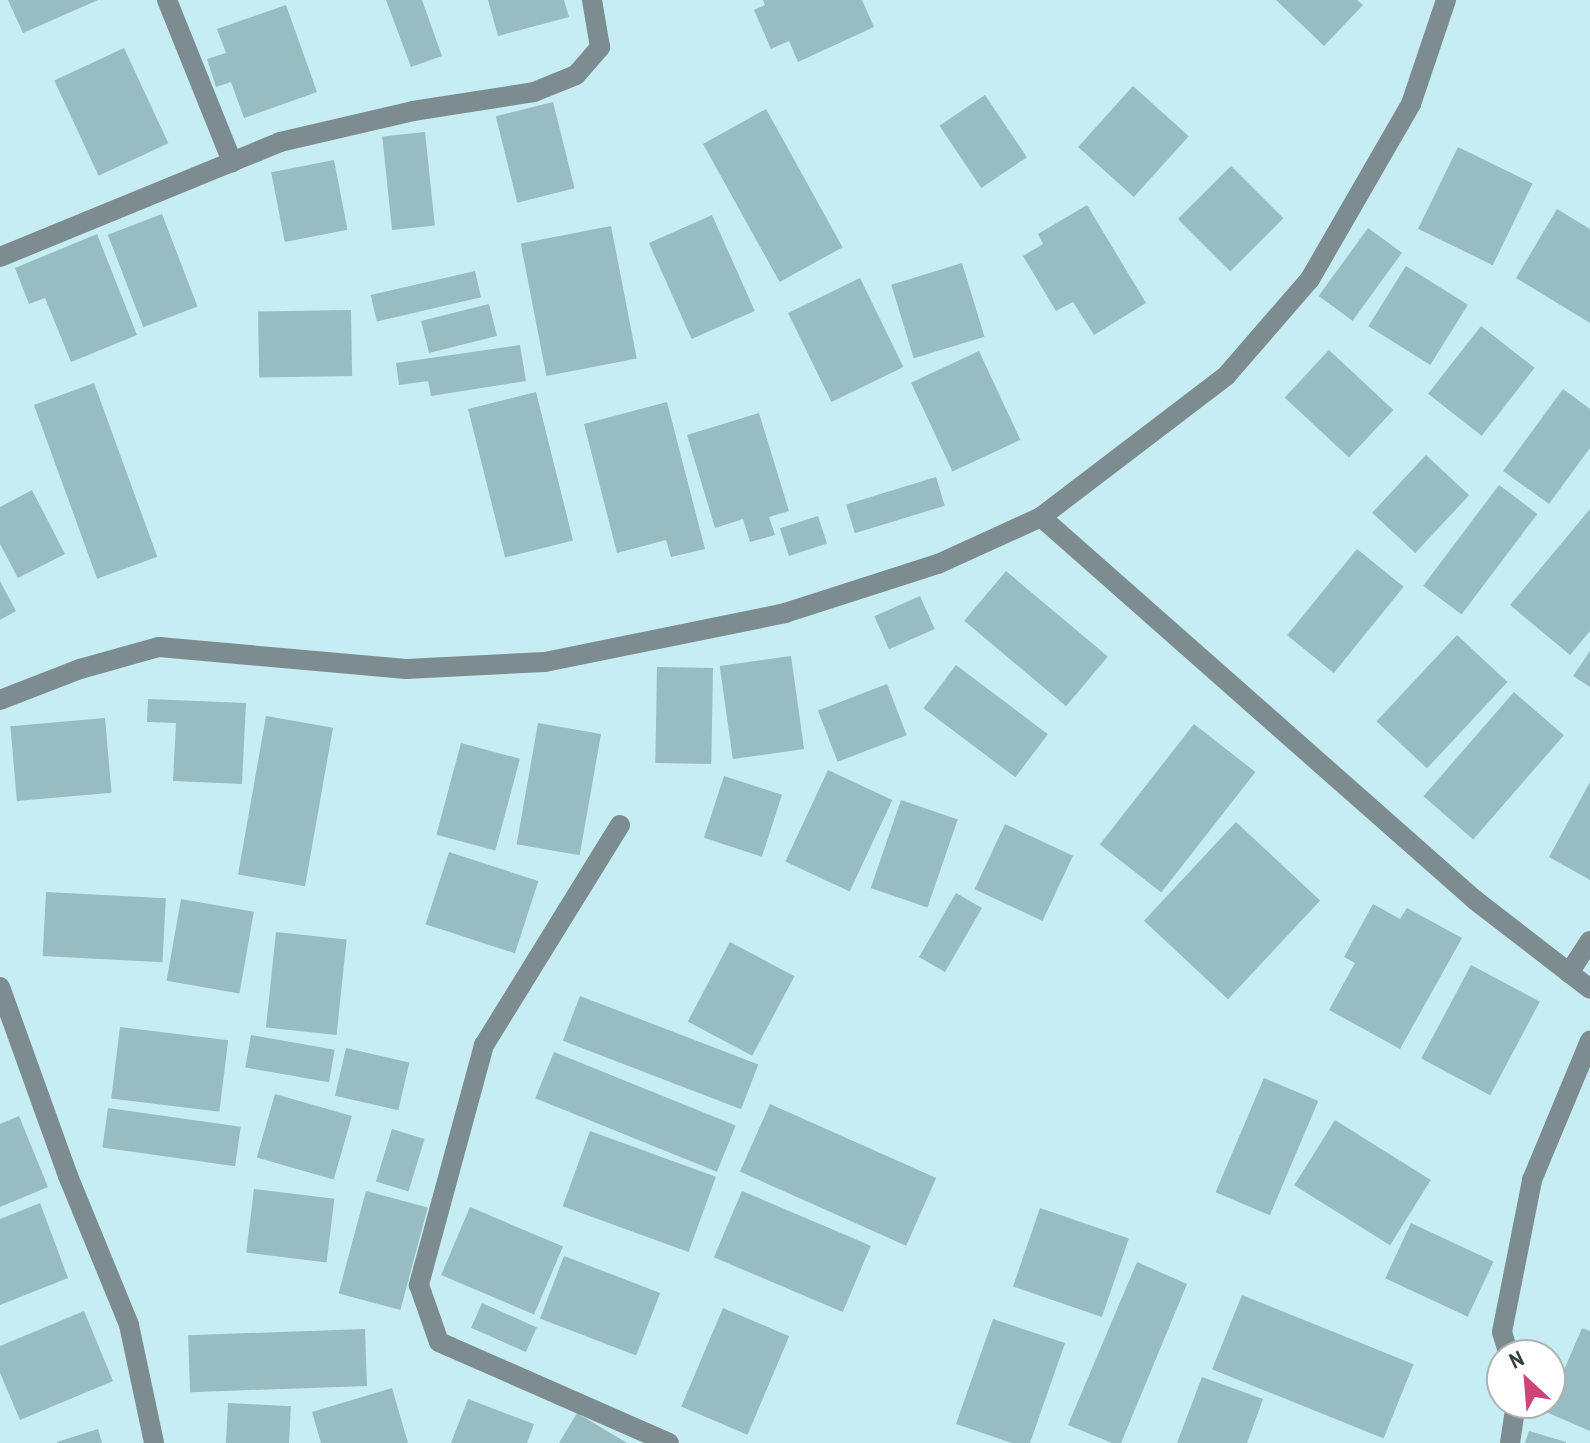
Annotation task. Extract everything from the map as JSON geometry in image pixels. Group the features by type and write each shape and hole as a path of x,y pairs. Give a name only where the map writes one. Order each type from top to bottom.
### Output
{"street":[{"path":"167,0 232,162"},
{"path":"0,257 280,142 534,92 576,75 600,47 592,0"},
{"path":"0,700 80,669 159,647 406,669 545,662 785,613 938,564 1041,517 1226,376 1310,279 1411,104 1446,0"},
{"path":"1041,517 1475,900 1590,989"},
{"path":"620,825 484,1045 419,1285 439,1342 669,1443"},
{"path":"1569,973 1590,941"},
{"path":"0,987 68,1176 129,1325 154,1443"},
{"path":"1504,1339 1502,1332 1532,1180 1590,1041"},
{"path":"1510,1443 1514,1419"}],"building":[{"path":"8,0 98,0 23,33"},
{"path":"386,0 422,0 442,56 411,67"},
{"path":"488,0 564,0 569,17 498,36"},
{"path":"763,0 862,0 874,27 798,62 789,41 771,49 754,10 765,5"},
{"path":"1276,0 1357,0 1363,5 1324,46"},
{"path":"286,5 317,92 244,118 231,82 216,87 207,59 226,53 217,29"},
{"path":"124,48 168,143 99,176 54,81"},
{"path":"1133,86 1189,136 1134,197 1078,147"},
{"path":"985,95 1027,157 981,188 939,126"},
{"path":"553,102 575,188 517,203 496,116"},
{"path":"766,109 843,247 780,282 703,144"},
{"path":"425,132 435,225 392,230 382,136"},
{"path":"1458,147 1533,183 1493,265 1418,229"},
{"path":"334,160 348,230 285,242 271,172"},
{"path":"1231,166 1283,218 1230,271 1178,219"},
{"path":"1087,205 1146,303 1094,335 1073,302 1056,311 1023,256 1043,244 1038,234"},
{"path":"1557,209 1590,229 1590,323 1516,278"},
{"path":"162,214 197,306 143,327 108,235"},
{"path":"712,215 755,311 692,339 649,243"},
{"path":"611,226 637,359 546,376 521,244"},
{"path":"1368,228 1402,253 1353,321 1319,296"},
{"path":"97,234 137,335 71,362 45,298 29,304 15,268"},
{"path":"962,263 985,337 914,358 891,285"},
{"path":"1406,266 1468,305 1430,365 1368,326"},
{"path":"475,271 481,297 377,321 371,295"},
{"path":"860,278 903,367 831,402 788,313"},
{"path":"489,304 497,336 429,353 421,321"},
{"path":"351,310 352,376 259,378 258,312"},
{"path":"1481,326 1535,368 1482,436 1428,394"},
{"path":"520,345 526,381 431,396 428,381 399,385 396,363"},
{"path":"1329,350 1393,410 1349,458 1285,398"},
{"path":"979,351 1020,440 952,472 911,383"},
{"path":"94,383 157,557 97,579 34,405"},
{"path":"1563,389 1590,409 1590,448 1549,504 1503,471"},
{"path":"536,392 573,540 505,557 468,409"},
{"path":"667,402 705,549 671,557 666,540 617,553 584,424"},
{"path":"759,413 789,511 769,517 775,535 750,542 743,519 715,528 687,435"},
{"path":"1426,455 1469,495 1415,553 1372,513"},
{"path":"936,477 945,506 855,533 846,504"},
{"path":"1499,485 1537,514 1462,615 1423,586"},
{"path":"32,490 65,554 18,578 0,544 0,507"},
{"path":"1590,509 1590,631 1570,655 1510,605"},
{"path":"818,516 827,544 789,556 780,528"},
{"path":"1357,549 1404,587 1334,673 1287,635"},
{"path":"1006,571 1108,656 1066,706 964,621"},
{"path":"0,581 16,611 0,620"},
{"path":"920,596 935,629 889,649 874,616"},
{"path":"1457,635 1507,682 1427,768 1377,721"},
{"path":"1590,651 1590,687 1573,676"},
{"path":"791,656 804,749 733,759 720,666"},
{"path":"956,665 1048,734 1015,777 924,708"},
{"path":"657,667 713,668 711,764 655,763"},
{"path":"887,684 907,735 838,762 818,711"},
{"path":"1514,692 1564,735 1473,839 1423,796"},
{"path":"148,699 246,703 242,784 173,781 176,723 147,722"},
{"path":"266,716 333,728 305,886 238,875"},
{"path":"105,718 112,793 17,801 10,726"},
{"path":"538,723 601,734 580,855 517,844"},
{"path":"1194,724 1255,772 1161,893 1100,845"},
{"path":"461,743 520,759 495,851 436,835"},
{"path":"828,770 892,800 850,892 785,862"},
{"path":"724,776 782,795 762,857 704,838"},
{"path":"1590,782 1590,880 1549,857"},
{"path":"901,800 958,820 927,907 871,888"},
{"path":"1236,822 1320,900 1228,999 1144,921"},
{"path":"1005,824 1073,856 1043,921 975,889"},
{"path":"449,852 538,881 515,953 426,924"},
{"path":"46,892 166,898 162,962 43,956"},
{"path":"956,893 982,908 945,972 919,957"},
{"path":"181,899 254,912 239,994 167,981"},
{"path":"1373,904 1400,919 1407,908 1462,938 1400,1049 1329,1010 1355,963 1344,957"},
{"path":"276,932 347,939 337,1035 266,1027"},
{"path":"730,942 794,976 752,1056 688,1021"},
{"path":"1471,965 1540,1002 1490,1095 1421,1059"},
{"path":"580,996 758,1064 741,1109 563,1041"},
{"path":"120,1027 228,1040 219,1112 111,1098"},
{"path":"251,1035 335,1050 329,1082 245,1067"},
{"path":"346,1048 409,1063 398,1110 335,1096"},
{"path":"554,1052 736,1125 717,1172 535,1098"},
{"path":"1264,1078 1318,1101 1270,1215 1216,1192"},
{"path":"275,1094 352,1116 334,1179 257,1157"},
{"path":"770,1104 936,1178 906,1246 740,1172"},
{"path":"108,1108 241,1127 235,1166 102,1148"},
{"path":"19,1116 48,1187 0,1207 0,1124"},
{"path":"1335,1120 1431,1180 1390,1245 1294,1185"},
{"path":"392,1129 425,1139 408,1192 376,1182"},
{"path":"590,1131 716,1177 689,1252 563,1206"},
{"path":"254,1189 334,1199 327,1262 246,1253"},
{"path":"366,1191 428,1208 400,1310 339,1293"},
{"path":"742,1191 871,1246 843,1312 714,1257"},
{"path":"40,1203 68,1278 0,1305 0,1219"},
{"path":"470,1207 563,1246 534,1315 441,1275"},
{"path":"1040,1208 1129,1239 1102,1317 1013,1286"},
{"path":"1411,1223 1493,1261 1468,1317 1385,1278"},
{"path":"564,1256 660,1293 636,1355 540,1319"},
{"path":"1137,1262 1187,1284 1121,1443 1112,1443 1068,1425"},
{"path":"1242,1295 1414,1364 1384,1438 1212,1369"},
{"path":"482,1303 537,1327 526,1352 471,1328"},
{"path":"723,1308 789,1336 747,1435 681,1406"},
{"path":"84,1311 113,1381 20,1420 0,1373 0,1346"},
{"path":"993,1319 1065,1343 1030,1443 1012,1443 956,1424"},
{"path":"1582,1328 1590,1331 1590,1431 1562,1419 1566,1419 1566,1365"},
{"path":"365,1329 367,1386 190,1392 188,1335"},
{"path":"1202,1377 1263,1399 1247,1443 1177,1443"},
{"path":"392,1388 408,1443 321,1443 312,1412"},
{"path":"468,1399 534,1424 527,1443 451,1443"},
{"path":"228,1403 291,1406 289,1443 226,1443"},
{"path":"577,1413 627,1443 559,1443"},
{"path":"98,1429 102,1443 57,1443 57,1442"},
{"path":"1529,1431 1566,1442 1566,1443 1525,1443"}]}
